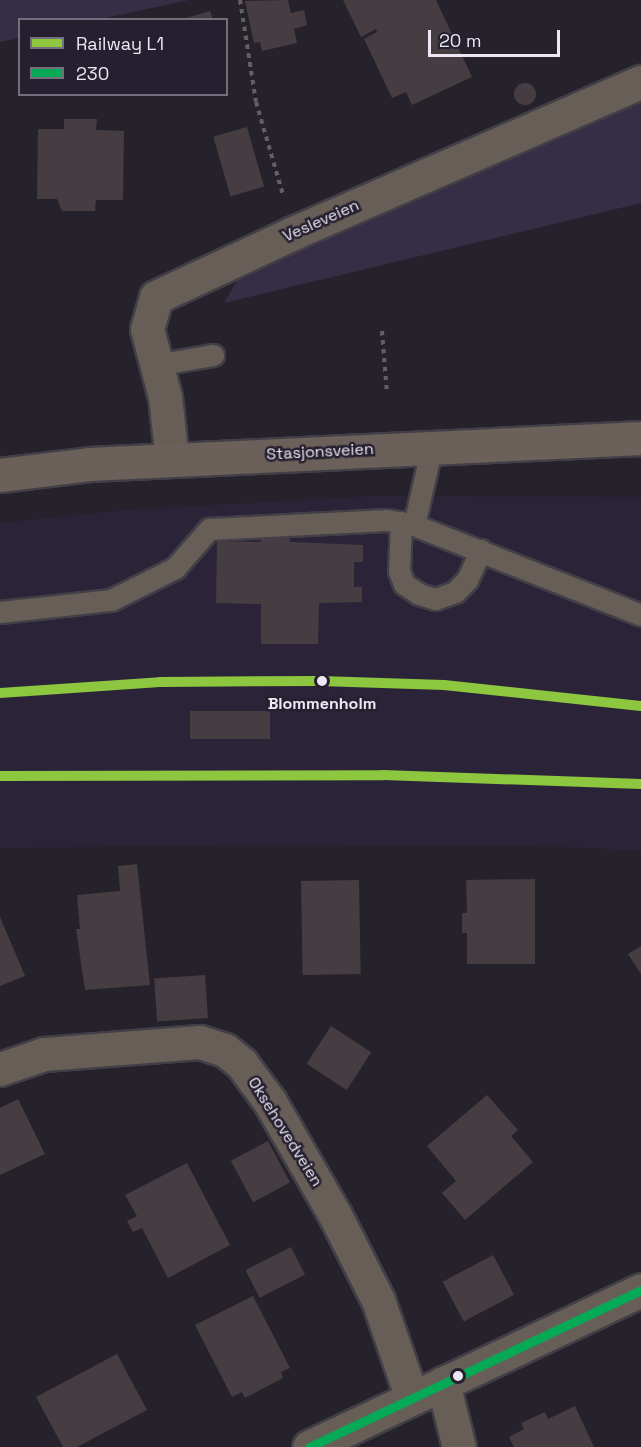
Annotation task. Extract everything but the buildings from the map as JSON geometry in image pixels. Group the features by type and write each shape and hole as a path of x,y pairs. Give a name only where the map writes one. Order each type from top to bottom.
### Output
{"main road":[{"name":"Stasjonsveien","path":"0,475 89,464 432,446 641,438"}],"street":[{"name":"Vesleveien","path":"172,460 165,397 147,329 156,297 293,233 641,82"},
{"name":"Oksehovedveien","path":"0,1069 44,1054 200,1042 225,1050 242,1064 270,1102 335,1215 378,1300 412,1398"},
{"path":"309,1447 641,1290"},
{"path":"443,1383 459,1447"}],"lane":[{"path":"155,365 213,355"},
{"path":"432,446 408,524 399,571 404,584 419,594 435,599 455,592 467,580 481,550"},
{"path":"0,612 111,600 175,568 209,529 408,524 481,550 641,615"}],"path":[{"path":"240,0 256,102 293,233"},
{"path":"382,331 387,393"}],"shaded area":[{"path":"0,0 189,0 106,18 18,18 18,38 0,42"},
{"path":"641,94 641,203 224,303 255,251"},
{"path":"376,496 641,497 641,851 572,847 266,845 0,848 0,523 125,510"}],"rail line":[{"name":"L1","path":"0,693 160,682 320,681 444,685 641,706"},
{"name":"L1","path":"0,776 383,775 641,784"}],"transit line":[{"name":"230","path":"309,1447 641,1290"}],"place":[{"name":"Blommenholm","path":"322,681"}]}
